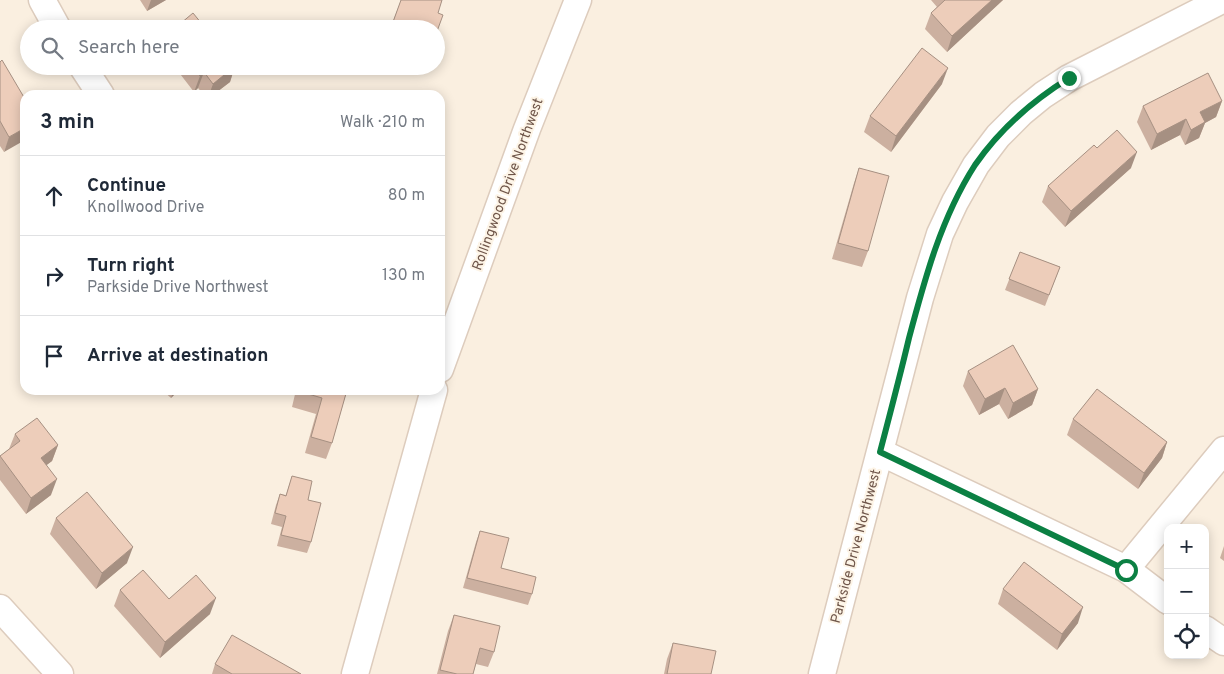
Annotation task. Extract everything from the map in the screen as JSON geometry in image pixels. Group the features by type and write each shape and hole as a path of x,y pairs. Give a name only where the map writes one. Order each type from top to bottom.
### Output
{"street":[{"path":"42,0 53,20"},
{"name":"Rollingwood Drive Northwest","path":"445,350 527,129 578,0"},
{"name":"Parkside Drive Northwest","path":"822,674 920,298 940,234 955,202 976,165 998,136 1042,95 1069,78 1222,0"},
{"path":"88,75 98,90"},
{"path":"355,674 433,395"},
{"path":"1126,570 1224,450"},
{"path":"880,452 1126,570 1164,598"},
{"path":"0,608 60,674"},
{"path":"1209,633 1224,642"}],"building":[{"path":"401,0 442,0 438,13 443,15 441,20 394,20"},
{"path":"945,0 992,0 952,36 931,13"},
{"path":"193,13 199,20 185,20"},
{"path":"922,48 948,68 896,136 870,116"},
{"path":"2,60 20,91 20,131 9,137 0,121 0,62"},
{"path":"1208,73 1222,101 1200,112 1205,122 1191,130 1186,119 1157,134 1143,106"},
{"path":"206,75 224,75 213,84"},
{"path":"1117,130 1137,152 1071,211 1048,186 1094,145 1097,148"},
{"path":"859,168 889,176 868,251 838,243"},
{"path":"1020,252 1060,267 1049,295 1009,279"},
{"path":"1013,345 1038,389 1013,403 1005,388 985,399 968,371"},
{"path":"1097,389 1167,442 1144,473 1073,419"},
{"path":"312,395 346,395 332,443 311,437 322,398"},
{"path":"37,418 58,445 41,458 57,479 31,498 0,456 20,441 15,434"},
{"path":"292,476 312,481 308,500 321,503 311,542 281,535 286,516 275,513 280,494 286,496"},
{"path":"87,492 133,547 102,573 56,518"},
{"path":"480,531 509,538 501,568 536,577 532,594 467,578"},
{"path":"1024,562 1083,607 1062,634 1003,589"},
{"path":"143,570 169,599 196,575 216,598 165,642 120,590"},
{"path":"454,615 500,626 494,652 480,648 473,674 457,674 440,670"},
{"path":"232,635 301,674 232,674 215,664"},
{"path":"673,643 716,651 711,674 667,674"}],"route":[{"path":"1069,78 1042,95 998,136 976,165 955,202 940,234 920,298 880,452 1126,570"}]}
